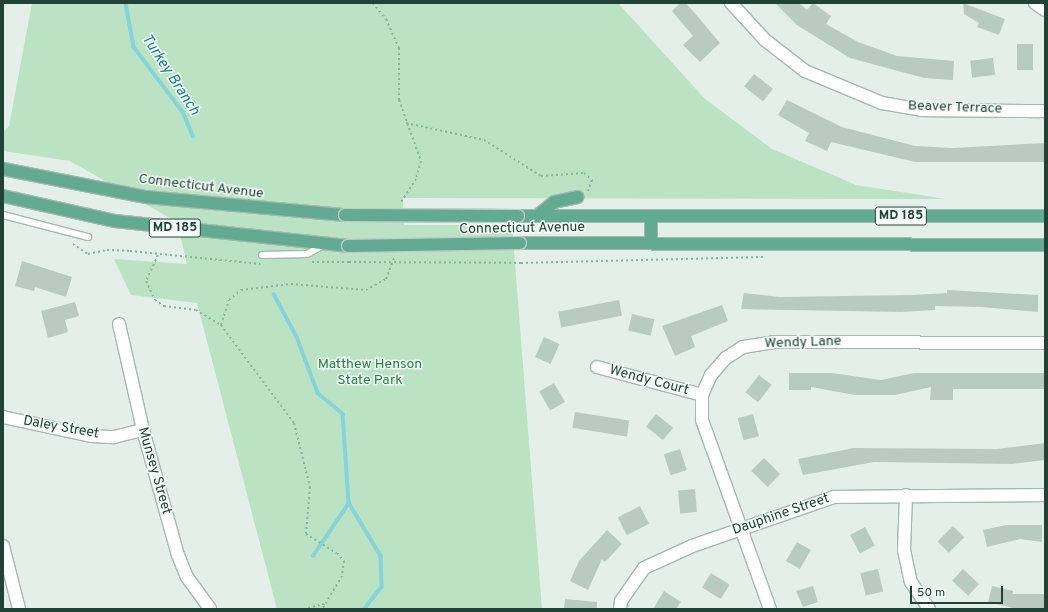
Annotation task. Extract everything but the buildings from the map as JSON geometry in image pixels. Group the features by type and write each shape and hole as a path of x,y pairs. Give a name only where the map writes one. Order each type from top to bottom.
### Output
{"main road":[{"name":"Connecticut Avenue","path":"3,169 146,197 345,215 1045,216"},
{"name":"Connecticut Avenue","path":"3,196 115,221 348,246 651,242 1045,244"},
{"path":"537,216 554,202 577,197"},
{"path":"651,216 651,242"}],"street":[{"name":"Beaver Terrace","path":"731,3 766,40 805,71 882,103 921,110 1045,111"},
{"path":"1035,3 1045,10"},
{"name":"Munsey Street","path":"119,324 143,430 178,555 187,577 210,609"},
{"name":"Wendy Lane","path":"770,609 705,430 702,395 711,375 726,358 743,347 773,342 1045,342"},
{"name":"Wendy Court","path":"597,367 702,395"},
{"name":"Daley Street","path":"3,417 92,436 114,437 143,430"},
{"path":"906,495 904,550 911,582 928,609"},
{"name":"Dauphine Street","path":"620,609 621,601 644,568 741,529 834,496 1045,495"},
{"path":"3,546 19,609"}],"lane":[{"path":"3,215 88,237"},
{"path":"262,255 306,254 327,244"}],"path":[{"path":"373,3 386,19 399,48 399,100 405,123 419,152 421,169 399,208"},
{"path":"405,123 484,140 541,176 584,173 592,186 586,195 577,197"},
{"path":"66,232 65,242 88,254 106,250 249,266 263,264"},
{"path":"221,325 225,317 229,300 241,290 291,284 366,290 386,279 394,266 395,254"},
{"path":"158,255 147,285 155,300 164,306 196,310 221,325 294,422 310,488 305,529 315,541 337,552 344,570 322,609"},
{"path":"349,262 521,263"},
{"path":"303,609 324,604"}],"green space":[{"name":"Matthew Henson State Park","path":"32,3 618,3 705,99 772,149 856,185 946,199 403,198 404,225 512,225 542,609 277,609 197,303 131,295 114,259 187,264 177,222 70,161 3,151 3,133 9,126"}],"waterway":[{"name":"Turkey Branch","path":"126,3 134,47 183,112 193,136"},
{"name":"Turkey Branch","path":"274,294 297,337 318,393 343,414 349,503 381,556 382,587 365,609"},
{"path":"313,556 349,503"}]}
